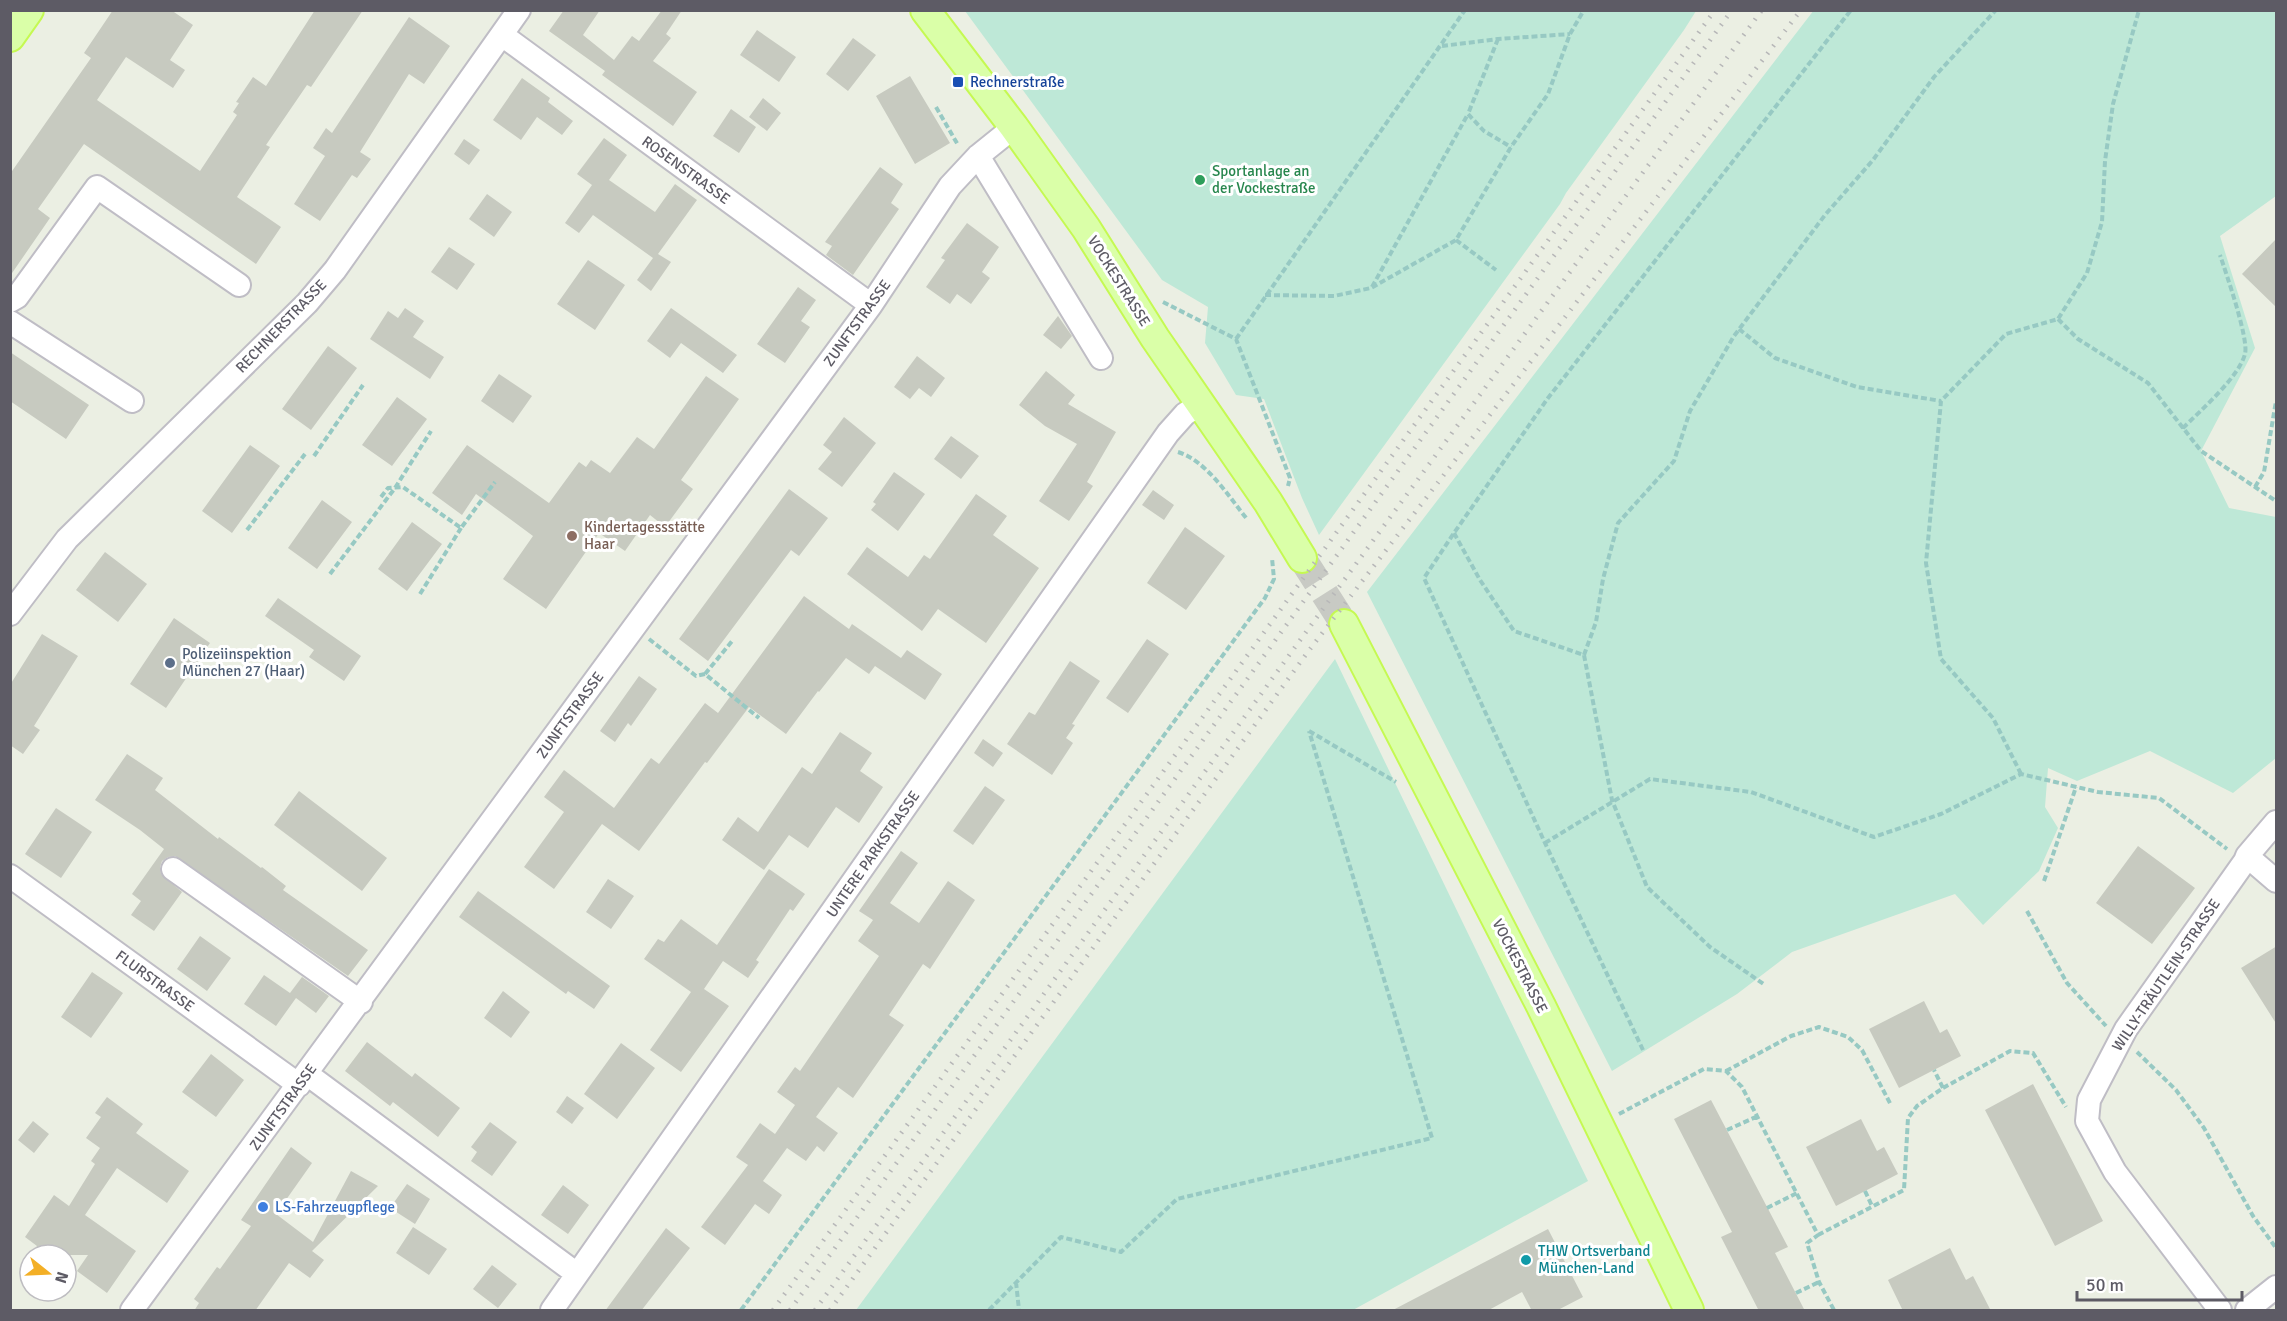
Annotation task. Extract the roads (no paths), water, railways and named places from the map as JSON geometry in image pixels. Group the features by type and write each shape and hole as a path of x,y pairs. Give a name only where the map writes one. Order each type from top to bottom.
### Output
{"main road":[{"path":"10,37 28,10"},
{"name":"VOCKESTRASSE","path":"925,10 1014,127 1086,228 1155,338 1268,502 1302,558"},
{"name":"VOCKESTRASSE","path":"1344,624 1541,1006 1689,1311"}],"street":[{"name":"RECHNERSTRASSE","path":"10,614 67,539 307,303 335,270 519,10"},
{"name":"ROSENSTRASSE","path":"502,35 871,305"},
{"name":"ZUNFTSTRASSE","path":"132,1311 871,305 951,186 974,160 1014,127"},
{"path":"974,160 1101,358"},
{"path":"10,301 17,297 97,187 238,285"},
{"path":"10,322 132,401"},
{"name":"UNTERE PARKSTRASSE","path":"552,1311 1159,446 1185,414 1200,404"},
{"name":"WILLY-TRÄUTLEIN-STRASSE","path":"2220,1311 2115,1172 2087,1121 2089,1100 2121,1039 2246,859 2277,822"},
{"path":"2246,859 2277,881"},
{"path":"173,869 361,1002"},
{"name":"FLURSTRASSE","path":"10,876 577,1274"},
{"path":"2247,1311 2277,1287"}],"tunnel":[{"path":"1302,558 1344,624"}],"railway":[{"path":"773,1310 1715,10"},
{"path":"790,1310 1732,10"},
{"path":"815,1310 1298,643 1762,10"},
{"path":"830,1310 1307,653 1801,10"}],"place":[{"name":"Rechnerstraße","path":"958,82"},
{"name":"Sportanlage an der Vockestraße","path":"1200,180"},
{"name":"Kindertagessstätte Haar","path":"572,536"},
{"name":"Polizeiinspektion München 27 (Haar)","path":"170,663"},
{"name":"LS-Fahrzeugpflege","path":"263,1207"},
{"name":"THW Ortsverband München-Land","path":"1526,1260"}]}
